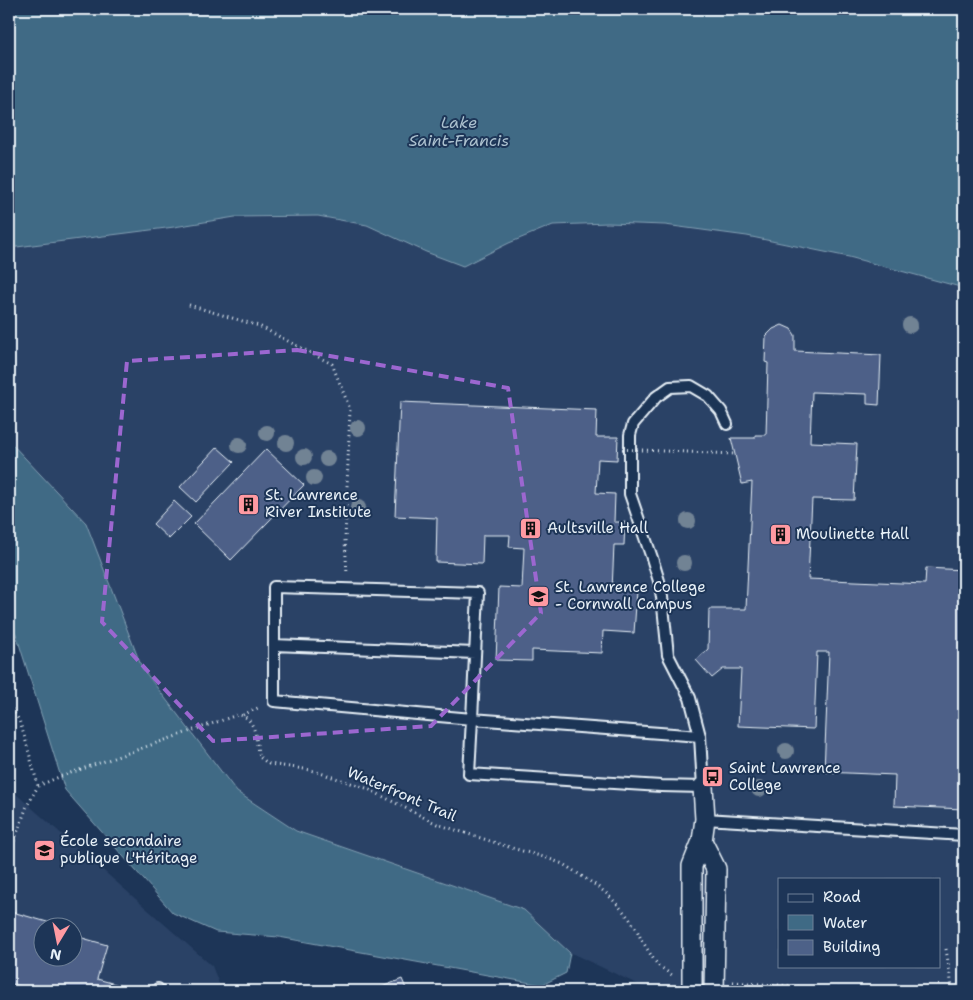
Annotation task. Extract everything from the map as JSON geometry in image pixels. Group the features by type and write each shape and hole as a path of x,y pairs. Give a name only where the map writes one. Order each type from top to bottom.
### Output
{"street":[{"path":"692,985 692,866 702,841 705,819 704,787"},
{"path":"702,841 716,869 714,986"}],"lane":[{"path":"700,736 472,719 274,701 274,587 478,593 472,719 469,774 704,787 700,736 690,698 668,655 659,581 630,494 630,435 633,424 656,397 670,387 691,386 708,396 721,412 727,424"},
{"path":"274,646 475,653"},
{"path":"705,819 964,835"}],"path":[{"path":"188,305 259,326 332,364 350,409 345,540 348,589"},
{"path":"617,449 735,454"},
{"path":"9,705 19,720 38,786 27,806 9,855"},
{"name":"Waterfront Trail","path":"38,786 189,731 242,715 248,719 255,732 258,756 269,764 311,770 366,788 437,824 563,864 594,884 617,904 629,918 659,966 671,975 692,985"},
{"path":"946,949 952,987 956,991"},
{"path":"714,986 863,991"}],"highlighted area":[{"path":"297,350 508,388 541,613 431,726 213,741 102,622 127,361"}],"shaded area":[{"name":"St. Lawrence College - Cornwall Campus","path":"318,216 367,225 426,252 509,243 553,225 608,223 665,225 747,236 849,257 964,288 964,991 652,991 567,951 524,910 296,831 237,792 142,668 86,523 9,441 9,248 174,227 235,217"},
{"name":"École secondaire publique L'Héritage","path":"9,778 16,794 212,966 222,991 9,991"}],"water":[{"name":"Lake Saint-Francis","path":"9,9 964,9 964,288 849,257 747,236 665,225 608,223 553,225 509,243 463,266 426,252 367,225 318,216 235,217 174,227 9,248"},
{"path":"9,441 86,523 142,668 237,792 296,831 524,910 570,953 566,973 542,985 279,937 216,932 173,913 65,790 16,634 9,622"}],"building":[{"name":"Moulinette Hall","path":"782,325 791,329 795,335 795,351 881,355 879,405 867,404 867,394 812,392 810,442 857,444 854,500 812,499 808,579 925,584 926,568 964,570 964,809 894,806 895,775 824,772 829,652 817,652 814,729 738,726 741,669 723,669 712,678 696,660 708,649 709,609 746,609 752,482 742,484 731,438 755,438 755,435 766,435 768,363 765,362 766,336 773,329"},
{"name":"Aultsville Hall","path":"400,402 597,410 596,437 618,437 617,460 598,459 596,493 615,494 614,522 625,522 624,545 614,545 612,590 637,591 634,633 603,631 602,653 532,650 532,661 496,660 499,587 522,588 524,548 509,547 510,535 483,535 482,564 436,562 437,518 395,516"},
{"path":"217,447 234,462 196,502 180,487"},
{"name":"St. Lawrence River Institute","path":"266,449 304,485 231,560 194,524"},
{"path":"174,501 191,517 169,539 153,524"},
{"path":"9,911 33,918 32,968 82,968 82,938 107,945 97,979 119,985 117,991 39,991 9,983"},
{"path":"402,979 407,991 372,991"}],"place":[{"name":"St. Lawrence River Institute","path":"249,504"},
{"name":"Aultsville Hall","path":"531,528"},
{"name":"Moulinette Hall","path":"780,534"},
{"name":"St. Lawrence College - Cornwall Campus","path":"539,596"},
{"name":"Saint Lawrence College","path":"713,777"},
{"name":"École secondaire publique L'Héritage","path":"44,850"}]}
